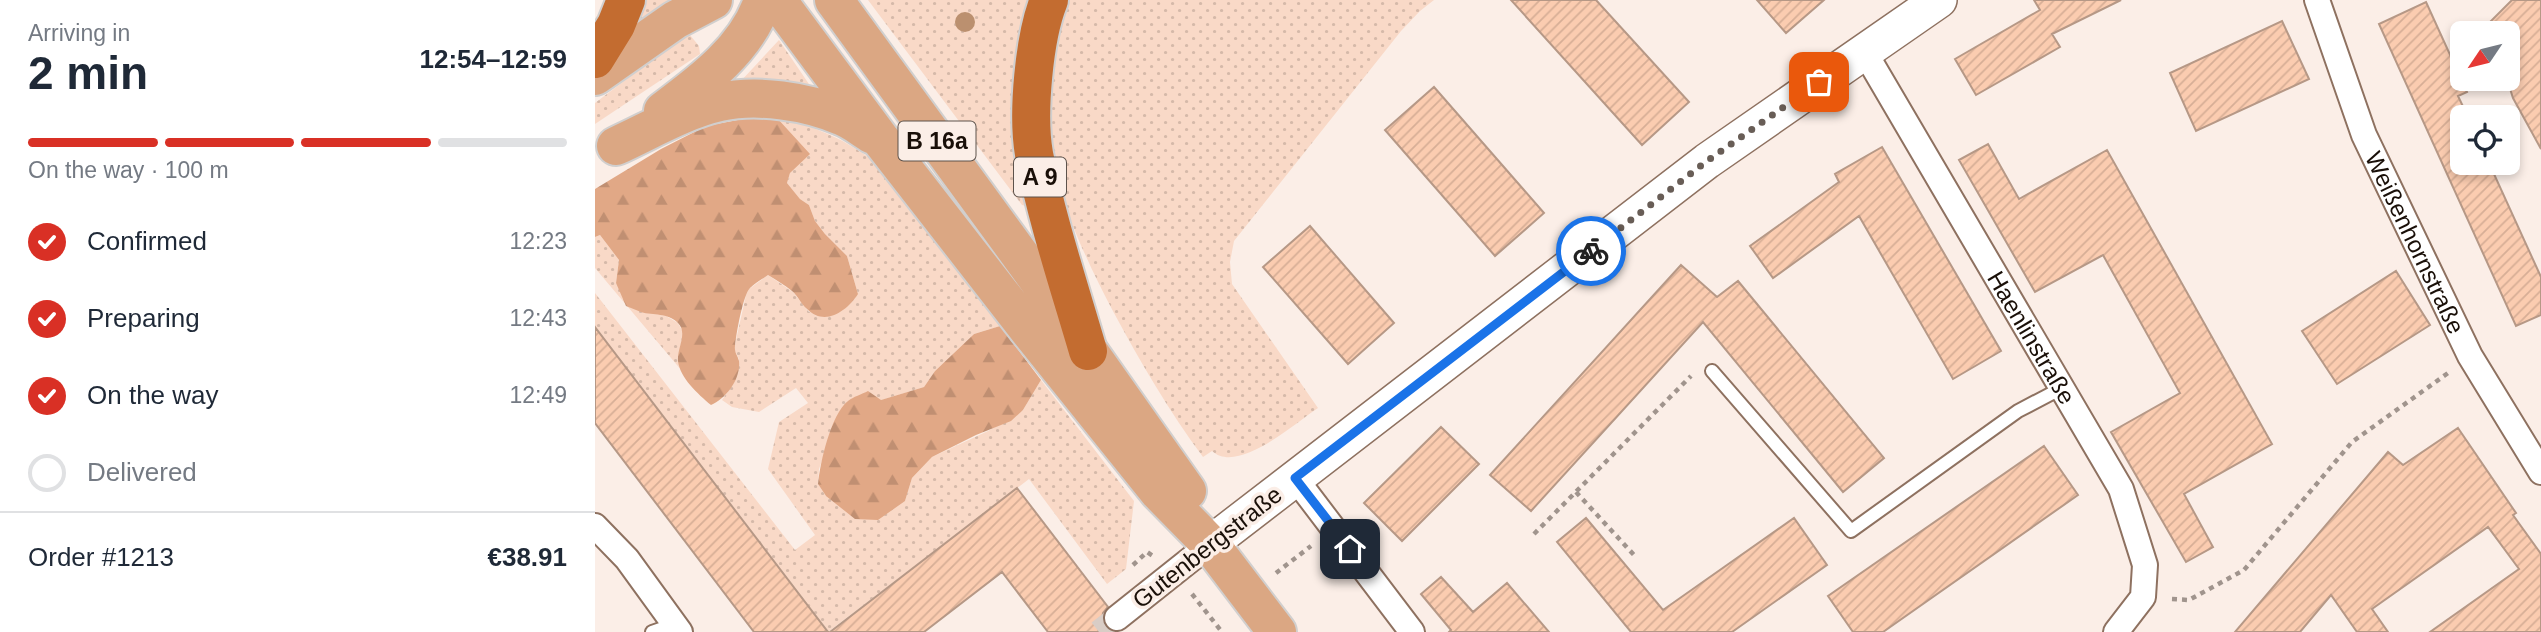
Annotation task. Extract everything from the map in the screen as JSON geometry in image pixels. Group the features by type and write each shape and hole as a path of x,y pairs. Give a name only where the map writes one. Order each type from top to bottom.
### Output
{"highway":[{"path":"595,59 616,25 626,0"},
{"name":"A 9","path":"1049,0 1036,51 1033,91 1034,151 1088,351"}],"main road":[{"path":"595,76 675,20 713,0"},
{"path":"605,153 698,85 718,66 753,24 763,0"},
{"name":"B 16a","path":"777,0 881,140 1159,492 1210,544 1277,632"},
{"name":"B 16a","path":"833,1 1184,485 1210,544"},
{"path":"605,153 697,110 720,102 751,99 809,106 842,116 881,140"}],"street":[{"name":"Gutenbergstraße","path":"1117,618 1707,161 1939,0"},
{"name":"Weißenhornstraße","path":"2317,0 2364,135 2470,356 2541,472"},
{"name":"Haenlinstraße","path":"1864,51 2120,489 2145,565 2143,597"},
{"path":"1295,478 1412,632"},
{"path":"595,526 627,559 669,629"},
{"path":"2116,632 2143,597"}],"lane":[{"path":"1712,371 1851,531 2018,411 2062,388"}],"path":[{"path":"2143,597 2189,600 2244,570 2352,442 2470,356"},
{"path":"1534,534 1704,364 1712,371"},
{"path":"1576,492 1634,555"}],"shaded area":[{"path":"644,0 671,0 641,25 636,18"},
{"path":"868,0 1031,0 1026,206 1022,205"},
{"path":"1069,0 1434,0 1401,31 1234,241 1230,262 1232,284 1318,408 1281,435 1251,452 1236,457 1223,457 1212,451 1203,457 1135,350 1078,238 1053,160 1048,121 1048,81 1054,40"},
{"path":"690,35 699,46 700,54 595,124 595,103 684,36"},
{"path":"779,40 813,90 739,83"},
{"path":"777,118 826,133 871,159 1000,326 974,334 935,371 924,387 839,413 819,469 818,484 826,496 905,501 912,478 932,457 988,431 1023,410 1041,380 1134,501 1126,569 1107,584 1029,479 828,632 595,327 595,293 795,550 815,535 768,469 779,422 808,403 796,388 759,412 732,407 722,400 734,383 739,359 734,349 749,289 768,275 793,292 809,312 858,294 847,256 815,221 809,205 800,199 787,183 790,173 798,163"},
{"path":"600,235 619,260 616,283 644,313 661,313 678,323 683,332 678,360 682,371 595,268 595,237"}],"green space":[{"path":"748,118 777,118 810,154 790,173 787,183 800,199 809,205 815,221 825,234 847,256 858,294 842,311 821,317 807,309 792,291 768,275 754,284 747,292 738,325 735,348 739,361 738,375 727,393 711,405 690,385 679,367 682,331 678,323 669,317 626,306 616,283 619,260 600,235 595,237 595,189 661,149 706,126"},
{"path":"1000,326 1041,380 1023,410 1011,421 932,457 912,478 905,501 878,520 855,519 826,496 818,484 824,452 836,416 848,401 868,391 881,400 924,387 935,371 974,334"}],"building":[{"path":"1511,0 1596,0 1689,102 1642,145"},
{"path":"1757,0 1824,0 1786,33"},
{"path":"2034,0 2121,0 2052,34 2060,47 1976,95 1955,59 2040,10"},
{"path":"2512,0 2541,0 2541,149 2511,91 2520,91 2520,21 2491,21"},
{"path":"2426,2 2450,55 2450,91 2467,92 2458,96 2462,105 2450,105 2450,175 2494,175 2541,277 2541,315 2516,326 2379,24"},
{"path":"2282,21 2309,79 2196,131 2170,73"},
{"path":"1434,87 1544,213 1495,256 1385,130"},
{"path":"1988,144 2019,199 2107,150 2272,444 2184,494 2213,547 2186,562 2111,432 2180,393 2103,255 2035,292 1959,160"},
{"path":"1882,147 2001,351 1953,379 1859,216 1773,278 1750,246 1839,182 1835,174"},
{"path":"1310,226 1394,323 1348,364 1263,267"},
{"path":"1681,265 1717,297 1738,281 1884,458 1843,492 1703,322 1531,511 1490,475"},
{"path":"2396,271 2430,325 2337,384 2302,331"},
{"path":"595,327 828,632 754,632 595,423"},
{"path":"1441,427 1479,464 1402,541 1364,503"},
{"path":"2458,428 2541,554 2541,632 2430,632 2519,569 2488,527 2372,609 2388,632 2357,632 2331,595 2300,632 2235,632 2388,452 2403,465"},
{"path":"2044,446 2078,495 1883,632 1853,632 1828,596"},
{"path":"1017,488 1108,607 1103,613 1102,621 1112,632 1048,632 1002,572 924,632 830,632"},
{"path":"1586,518 1663,610 1794,518 1827,565 1732,632 1631,632 1557,542"},
{"path":"1441,577 1473,612 1507,583 1549,632 1449,632 1451,630 1421,594"}],"tunnel":[{"path":"1099,632 1117,618"}],"way so far":[{"path":"1591,251 1707,161 1819,82"}],"route":[{"path":"1350,549 1295,478 1591,251"}]}
